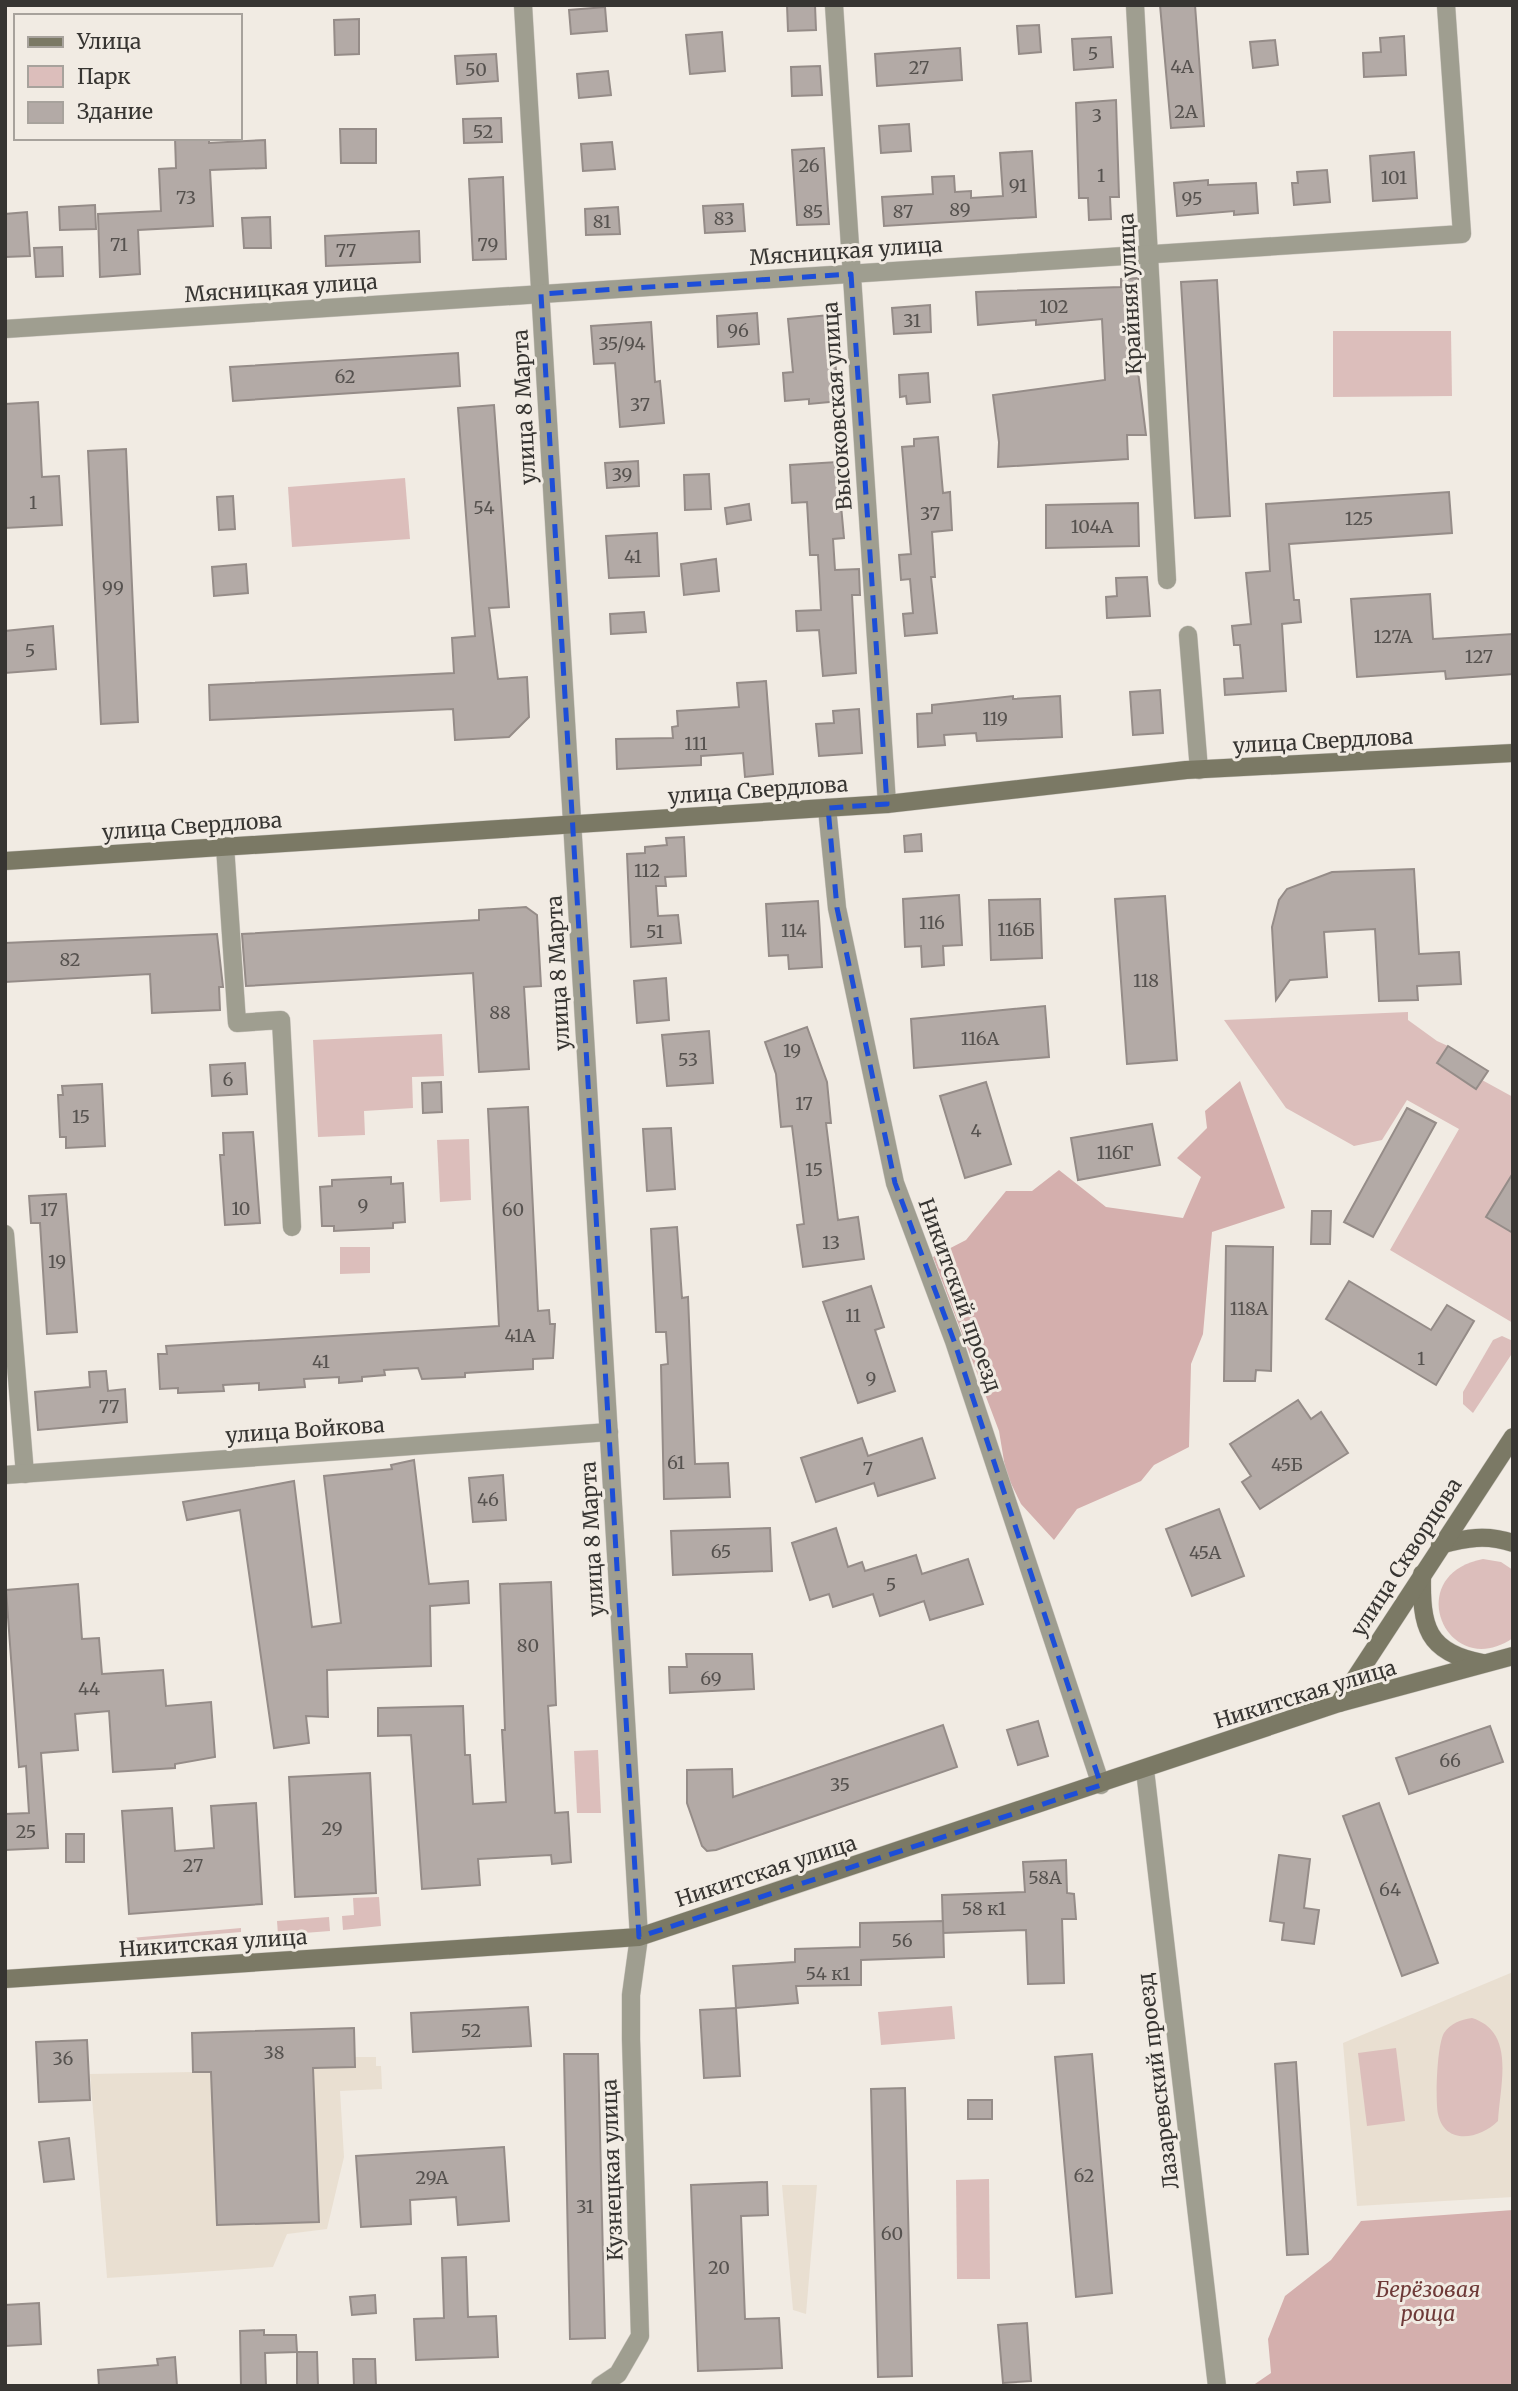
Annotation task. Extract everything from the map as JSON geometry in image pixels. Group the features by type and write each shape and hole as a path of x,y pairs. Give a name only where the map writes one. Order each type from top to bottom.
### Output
{"street":[{"name":"улица 8 Марта","path":"523,5 639,1937"},
{"name":"Высоковская улица","path":"834,5 887,804"},
{"name":"Крайняя улица","path":"1135,5 1151,254 1167,580"},
{"name":"Мясницкая улица","path":"5,329 1462,234 1446,5"},
{"path":"1188,635 1199,770"},
{"name":"улица Свердлова","path":"5,861 887,804 1199,770 1513,753"},
{"name":"Никитский проезд","path":"827,808 836,908 895,1183 954,1341 1101,1785"},
{"path":"225,846 237,1023 281,1020 292,1227"},
{"path":"5,1234 25,1474"},
{"name":"улица Войкова","path":"5,1475 609,1433"},
{"name":"улица Скворцова","path":"1339,1703 1513,1437"},
{"path":"1440,1545 1473,1537 1494,1537 1513,1543"},
{"path":"1422,1574 1424,1626 1435,1643 1461,1659 1490,1664"},
{"name":"Никитская улица","path":"5,1979 639,1937 1101,1785 1339,1703 1513,1656"},
{"name":"Лазаревский проезд","path":"1144,1770 1217,2386"},
{"name":"Кузнецкая улица","path":"600,2386 618,2374 640,2336 631,1995 639,1937"}],"highlighted area":[{"path":"851,274 887,804 828,808 837,908 895,1183 954,1341 1101,1785 639,1937 588,1091 541,294"}],"shaded area":[{"path":"1513,1972 1513,2197 1357,2206 1343,2043"},
{"path":"354,2028 355,2057 376,2057 376,2066 381,2066 382,2089 340,2091 344,2157 327,2229 287,2234 273,2267 107,2278 90,2074 193,2072 192,2033"},
{"path":"782,2185 817,2185 806,2314 793,2310"}],"green space":[{"path":"1333,331 1451,331 1452,396 1333,397"},
{"path":"405,478 410,539 292,547 288,487"},
{"path":"1408,1012 1408,1020 1448,1046 1437,1064 1476,1088 1482,1080 1513,1097 1513,1323 1390,1250 1459,1129 1407,1100 1382,1140 1354,1146 1286,1108 1224,1020"},
{"path":"442,1034 444,1076 412,1077 413,1108 364,1111 365,1135 318,1137 313,1040"},
{"path":"1240,1081 1285,1208 1212,1232 1203,1334 1191,1364 1189,1447 1154,1465 1141,1481 1077,1509 1054,1540 1021,1504 1006,1473 999,1431 933,1257 966,1240 1006,1191 1032,1191 1059,1170 1106,1207 1183,1218 1201,1177 1177,1158 1207,1128 1205,1111"},
{"path":"469,1139 471,1200 440,1202 437,1140"},
{"path":"340,1247 370,1247 370,1273 340,1274"},
{"path":"1502,1336 1513,1341 1513,1352 1473,1413 1463,1404 1463,1392 1493,1340"},
{"path":"1483,1559 1501,1562 1513,1570 1513,1638 1489,1648 1469,1647 1453,1637 1442,1621 1439,1603 1443,1584 1458,1569"},
{"path":"598,1750 601,1813 577,1813 574,1751"},
{"path":"379,1897 381,1926 343,1930 342,1916 354,1915 353,1898"},
{"path":"329,1917 330,1931 278,1935 277,1921"},
{"path":"241,1928 241,1932 132,1941 131,1938"},
{"path":"952,2006 955,2039 881,2045 878,2012"},
{"path":"1472,2018 1486,2025 1495,2035 1500,2047 1502,2076 1498,2121 1482,2132 1464,2136 1455,2135 1442,2124 1437,2107 1437,2072 1444,2033 1456,2022"},
{"path":"1396,2048 1405,2121 1367,2126 1358,2053"},
{"path":"989,2179 990,2279 957,2279 956,2180"},
{"name":"Берёзовая роща","path":"1513,2210 1513,2386 1252,2386 1271,2373 1268,2339 1285,2296 1331,2260 1361,2221"}],"building":[{"path":"787,5 815,5 816,30 788,31"},
{"path":"1160,5 1195,5 1204,126 1171,128"},
{"path":"605,7 607,31 571,34 569,10"},
{"path":"359,19 359,54 335,55 334,20"},
{"path":"1039,25 1041,52 1019,54 1017,26"},
{"path":"722,32 725,71 690,74 686,35"},
{"path":"1404,36 1406,75 1364,77 1363,53 1381,52 1380,38"},
{"path":"1111,37 1113,67 1074,70 1072,39"},
{"path":"1275,40 1278,65 1253,68 1250,42"},
{"path":"960,48 962,80 877,86 875,54"},
{"path":"496,54 498,81 457,84 455,56"},
{"path":"820,66 822,95 792,96 791,67"},
{"path":"608,71 611,95 579,98 577,74"},
{"path":"1116,100 1119,197 1110,197 1111,219 1089,220 1088,198 1079,198 1076,103"},
{"path":"501,118 502,142 464,143 463,119"},
{"path":"909,124 911,151 881,153 879,126"},
{"path":"340,129 376,129 376,163 341,163"},
{"path":"175,140 209,140 209,143 265,140 266,168 210,170 213,226 138,230 140,274 100,277 98,214 161,211 159,169 176,168"},
{"path":"612,142 615,169 583,171 581,144"},
{"path":"824,148 829,224 797,225 792,150"},
{"path":"1032,151 1036,217 884,226 882,197 933,194 932,177 954,176 955,192 971,191 971,198 1003,196 1000,153"},
{"path":"1414,152 1417,198 1373,201 1370,156"},
{"path":"1327,170 1330,202 1294,205 1292,183 1298,183 1297,172"},
{"path":"503,177 506,259 473,260 469,179"},
{"path":"1208,180 1208,185 1256,183 1258,213 1234,215 1234,211 1177,216 1174,183"},
{"path":"743,204 745,231 705,233 703,206"},
{"path":"95,205 96,229 60,230 59,207"},
{"path":"618,207 620,234 586,235 585,209"},
{"path":"27,212 30,256 5,257 5,214"},
{"path":"270,217 271,248 244,248 242,218"},
{"path":"419,231 420,262 326,266 325,236"},
{"path":"62,247 63,276 36,277 34,248"},
{"path":"1138,278 1142,356 1136,356 1146,435 1127,435 1128,459 998,467 999,442 993,395 1105,380 1102,319 1036,325 1036,320 978,325 976,292 1121,287 1121,279"},
{"path":"1217,280 1230,516 1195,518 1181,282"},
{"path":"930,305 931,332 894,334 892,308"},
{"path":"757,313 759,344 718,347 717,316"},
{"path":"829,315 840,401 809,404 809,399 785,401 783,373 793,372 788,319"},
{"path":"651,322 655,382 660,381 664,423 620,427 615,363 594,364 591,326"},
{"path":"458,353 460,386 233,401 230,367"},
{"path":"928,373 930,402 907,404 906,396 900,397 899,375"},
{"path":"38,402 42,477 59,476 62,525 5,528 5,404"},
{"path":"494,405 509,607 489,608 498,679 527,677 529,717 509,737 455,740 453,709 210,720 209,685 454,673 452,638 475,636 458,408"},
{"path":"938,437 943,493 950,492 952,530 932,532 935,577 931,577 937,633 905,636 903,614 913,613 910,579 901,580 899,555 911,554 902,447 914,446 914,439"},
{"path":"126,449 138,722 101,724 88,451"},
{"path":"638,461 639,486 607,488 605,463"},
{"path":"837,462 844,538 833,539 835,570 859,569 860,595 852,595 856,673 823,676 819,630 797,631 796,611 821,610 818,555 810,555 807,502 792,503 790,465"},
{"path":"709,474 711,509 685,510 684,475"},
{"path":"1449,492 1452,533 1289,544 1294,600 1299,600 1301,622 1282,624 1286,691 1225,695 1224,679 1243,678 1240,645 1234,645 1232,626 1251,624 1246,573 1270,571 1266,504"},
{"path":"233,496 235,529 219,530 217,497"},
{"path":"1138,503 1139,546 1046,548 1046,505"},
{"path":"749,504 751,520 727,524 725,508"},
{"path":"657,533 659,576 609,578 606,536"},
{"path":"716,559 719,591 684,595 681,564"},
{"path":"246,564 248,593 214,596 212,567"},
{"path":"1147,577 1150,616 1107,618 1106,597 1117,596 1116,578"},
{"path":"1430,594 1433,639 1513,634 1513,674 1446,679 1445,671 1357,677 1351,599"},
{"path":"644,612 646,632 611,634 610,614"},
{"path":"53,626 56,669 5,673 5,631"},
{"path":"766,681 773,774 745,777 743,753 701,756 701,765 617,769 616,739 673,738 672,727 678,726 677,711 739,707 737,683"},
{"path":"1160,690 1163,733 1133,735 1130,692"},
{"path":"1013,696 1013,699 1060,696 1062,737 977,741 976,733 944,735 945,745 918,747 917,714 932,713 932,705"},
{"path":"859,709 862,753 819,756 816,724 834,723 833,711"},
{"path":"921,834 922,851 905,852 904,836"},
{"path":"684,837 686,876 665,877 666,886 656,886 658,916 678,915 681,943 631,947 627,854 645,853 645,847 667,845 666,838"},
{"path":"1414,869 1419,954 1459,952 1461,984 1417,986 1418,1000 1379,1001 1375,929 1324,932 1327,977 1290,980 1276,1000 1272,927 1279,900 1287,889 1332,872"},
{"path":"959,895 962,945 943,946 944,965 922,967 921,946 905,947 903,899"},
{"path":"1165,896 1177,1060 1127,1064 1115,899"},
{"path":"1040,899 1042,958 991,960 989,900"},
{"path":"818,901 822,967 789,969 788,955 769,956 766,904"},
{"path":"526,907 537,915 541,986 524,987 529,1069 479,1072 473,973 246,986 242,934 479,920 479,910"},
{"path":"217,934 223,987 219,987 220,1010 152,1013 150,974 5,982 5,943"},
{"path":"666,978 669,1020 637,1023 634,981"},
{"path":"1045,1006 1049,1057 914,1068 911,1019"},
{"path":"807,1027 827,1082 831,1123 826,1123 838,1220 858,1217 864,1259 803,1267 797,1225 804,1224 792,1126 781,1127 776,1074 765,1042"},
{"path":"709,1031 713,1083 667,1086 662,1035"},
{"path":"1448,1046 1488,1071 1476,1089 1437,1063"},
{"path":"245,1063 247,1094 212,1096 210,1065"},
{"path":"441,1082 442,1112 423,1113 422,1083"},
{"path":"986,1082 1011,1164 965,1178 940,1096"},
{"path":"102,1084 105,1146 66,1148 66,1137 60,1137 58,1095 63,1095 62,1086"},
{"path":"528,1107 538,1311 549,1310 550,1324 555,1324 553,1358 533,1359 533,1369 465,1373 465,1377 422,1379 418,1368 384,1370 385,1375 362,1377 362,1381 339,1383 339,1377 304,1379 305,1387 259,1390 259,1383 223,1385 224,1391 178,1393 178,1388 160,1389 158,1354 167,1354 166,1346 499,1326 488,1109"},
{"path":"1407,1108 1436,1123 1373,1237 1344,1222"},
{"path":"1152,1124 1160,1165 1078,1180 1071,1138"},
{"path":"671,1128 675,1189 647,1191 643,1129"},
{"path":"253,1132 260,1223 225,1225 220,1155 224,1155 223,1133"},
{"path":"1513,1173 1513,1233 1486,1217"},
{"path":"391,1177 391,1184 403,1183 405,1222 393,1223 393,1228 334,1231 334,1226 322,1226 320,1187 332,1186 332,1180"},
{"path":"66,1194 77,1332 47,1334 40,1223 31,1223 29,1196"},
{"path":"1312,1211 1331,1211 1330,1244 1311,1244"},
{"path":"677,1227 682,1298 688,1297 695,1464 728,1463 730,1497 664,1499 661,1365 668,1364 666,1332 656,1332 651,1229"},
{"path":"1226,1246 1273,1247 1271,1371 1256,1370 1255,1381 1224,1381"},
{"path":"1349,1281 1431,1330 1447,1305 1474,1321 1436,1385 1326,1319"},
{"path":"871,1286 884,1327 875,1330 895,1391 858,1403 823,1302"},
{"path":"106,1371 108,1391 125,1389 127,1422 38,1430 35,1392 90,1387 89,1372"},
{"path":"1298,1400 1311,1419 1321,1412 1348,1453 1260,1509 1242,1482 1251,1476 1230,1444"},
{"path":"862,1438 868,1456 922,1438 935,1478 878,1496 874,1483 816,1502 801,1458"},
{"path":"414,1460 429,1584 468,1581 469,1603 430,1606 431,1666 327,1670 328,1717 306,1716 309,1743 274,1748 240,1510 187,1520 183,1502 294,1481 312,1627 341,1623 324,1476 392,1469 391,1465"},
{"path":"503,1475 506,1520 473,1522 469,1478"},
{"path":"1219,1509 1244,1576 1192,1596 1166,1529"},
{"path":"770,1528 772,1571 673,1575 671,1531"},
{"path":"836,1528 848,1567 862,1562 865,1571 916,1555 922,1574 968,1559 983,1604 930,1620 924,1601 880,1616 873,1594 833,1607 829,1594 810,1600 792,1543"},
{"path":"551,1582 556,1705 548,1706 555,1813 568,1812 571,1862 552,1864 551,1855 478,1859 480,1885 422,1889 411,1735 378,1736 378,1708 463,1706 465,1755 470,1755 473,1804 506,1802 500,1584"},
{"path":"78,1584 82,1639 99,1638 102,1674 163,1670 166,1706 211,1702 215,1757 175,1764 175,1768 113,1772 109,1711 75,1714 78,1750 41,1753 48,1848 5,1850 5,1814 29,1813 26,1766 19,1767 6,1590"},
{"path":"686,1654 752,1654 754,1689 670,1693 669,1667 687,1667"},
{"path":"1038,1721 1048,1756 1018,1765 1007,1730"},
{"path":"943,1725 957,1767 716,1850 707,1851 702,1846 687,1803 687,1770 732,1769 733,1797"},
{"path":"1490,1726 1503,1762 1409,1794 1396,1758"},
{"path":"370,1773 376,1893 295,1897 289,1777"},
{"path":"256,1803 262,1904 129,1914 122,1811 172,1808 175,1851 214,1848 211,1806"},
{"path":"1379,1803 1438,1963 1402,1976 1343,1816"},
{"path":"66,1834 84,1834 84,1862 66,1862"},
{"path":"1279,1855 1310,1859 1304,1908 1319,1910 1314,1944 1282,1940 1284,1923 1270,1921"},
{"path":"1066,1860 1067,1893 1074,1894 1076,1919 1062,1919 1064,1983 1028,1984 1026,1930 943,1933 942,1895 1025,1892 1023,1862"},
{"path":"943,1921 944,1957 861,1960 861,1985 796,1986 798,2003 736,2008 733,1966 795,1962 795,1949 860,1947 860,1923"},
{"path":"528,2007 531,2046 413,2052 411,2013"},
{"path":"736,2008 740,2076 704,2078 700,2010"},
{"path":"354,2028 355,2067 313,2068 319,2222 217,2225 211,2072 193,2072 192,2033"},
{"path":"87,2040 90,2100 39,2102 36,2042"},
{"path":"564,2054 598,2054 605,2338 570,2339"},
{"path":"1092,2054 1112,2293 1076,2297 1055,2057"},
{"path":"1296,2062 1308,2254 1287,2255 1275,2064"},
{"path":"905,2088 912,2376 878,2377 871,2089"},
{"path":"968,2100 992,2100 992,2119 968,2119"},
{"path":"69,2138 74,2179 44,2182 39,2142"},
{"path":"504,2147 509,2221 458,2225 456,2197 410,2200 411,2224 361,2227 356,2156"},
{"path":"767,2182 768,2215 741,2216 745,2319 779,2318 782,2368 698,2371 691,2185"},
{"path":"466,2257 468,2317 496,2316 498,2357 416,2360 414,2319 444,2318 442,2258"},
{"path":"375,2295 376,2313 352,2315 350,2297"},
{"path":"39,2303 41,2344 5,2346 5,2305"},
{"path":"1027,2323 1031,2381 1003,2383 998,2325"},
{"path":"264,2330 264,2335 296,2335 297,2352 265,2353 266,2386 241,2386 240,2331"},
{"path":"297,2352 317,2352 318,2386 297,2386"},
{"path":"175,2357 177,2386 99,2386 98,2370 158,2365 157,2359"},
{"path":"353,2359 375,2359 376,2386 354,2386"}]}
